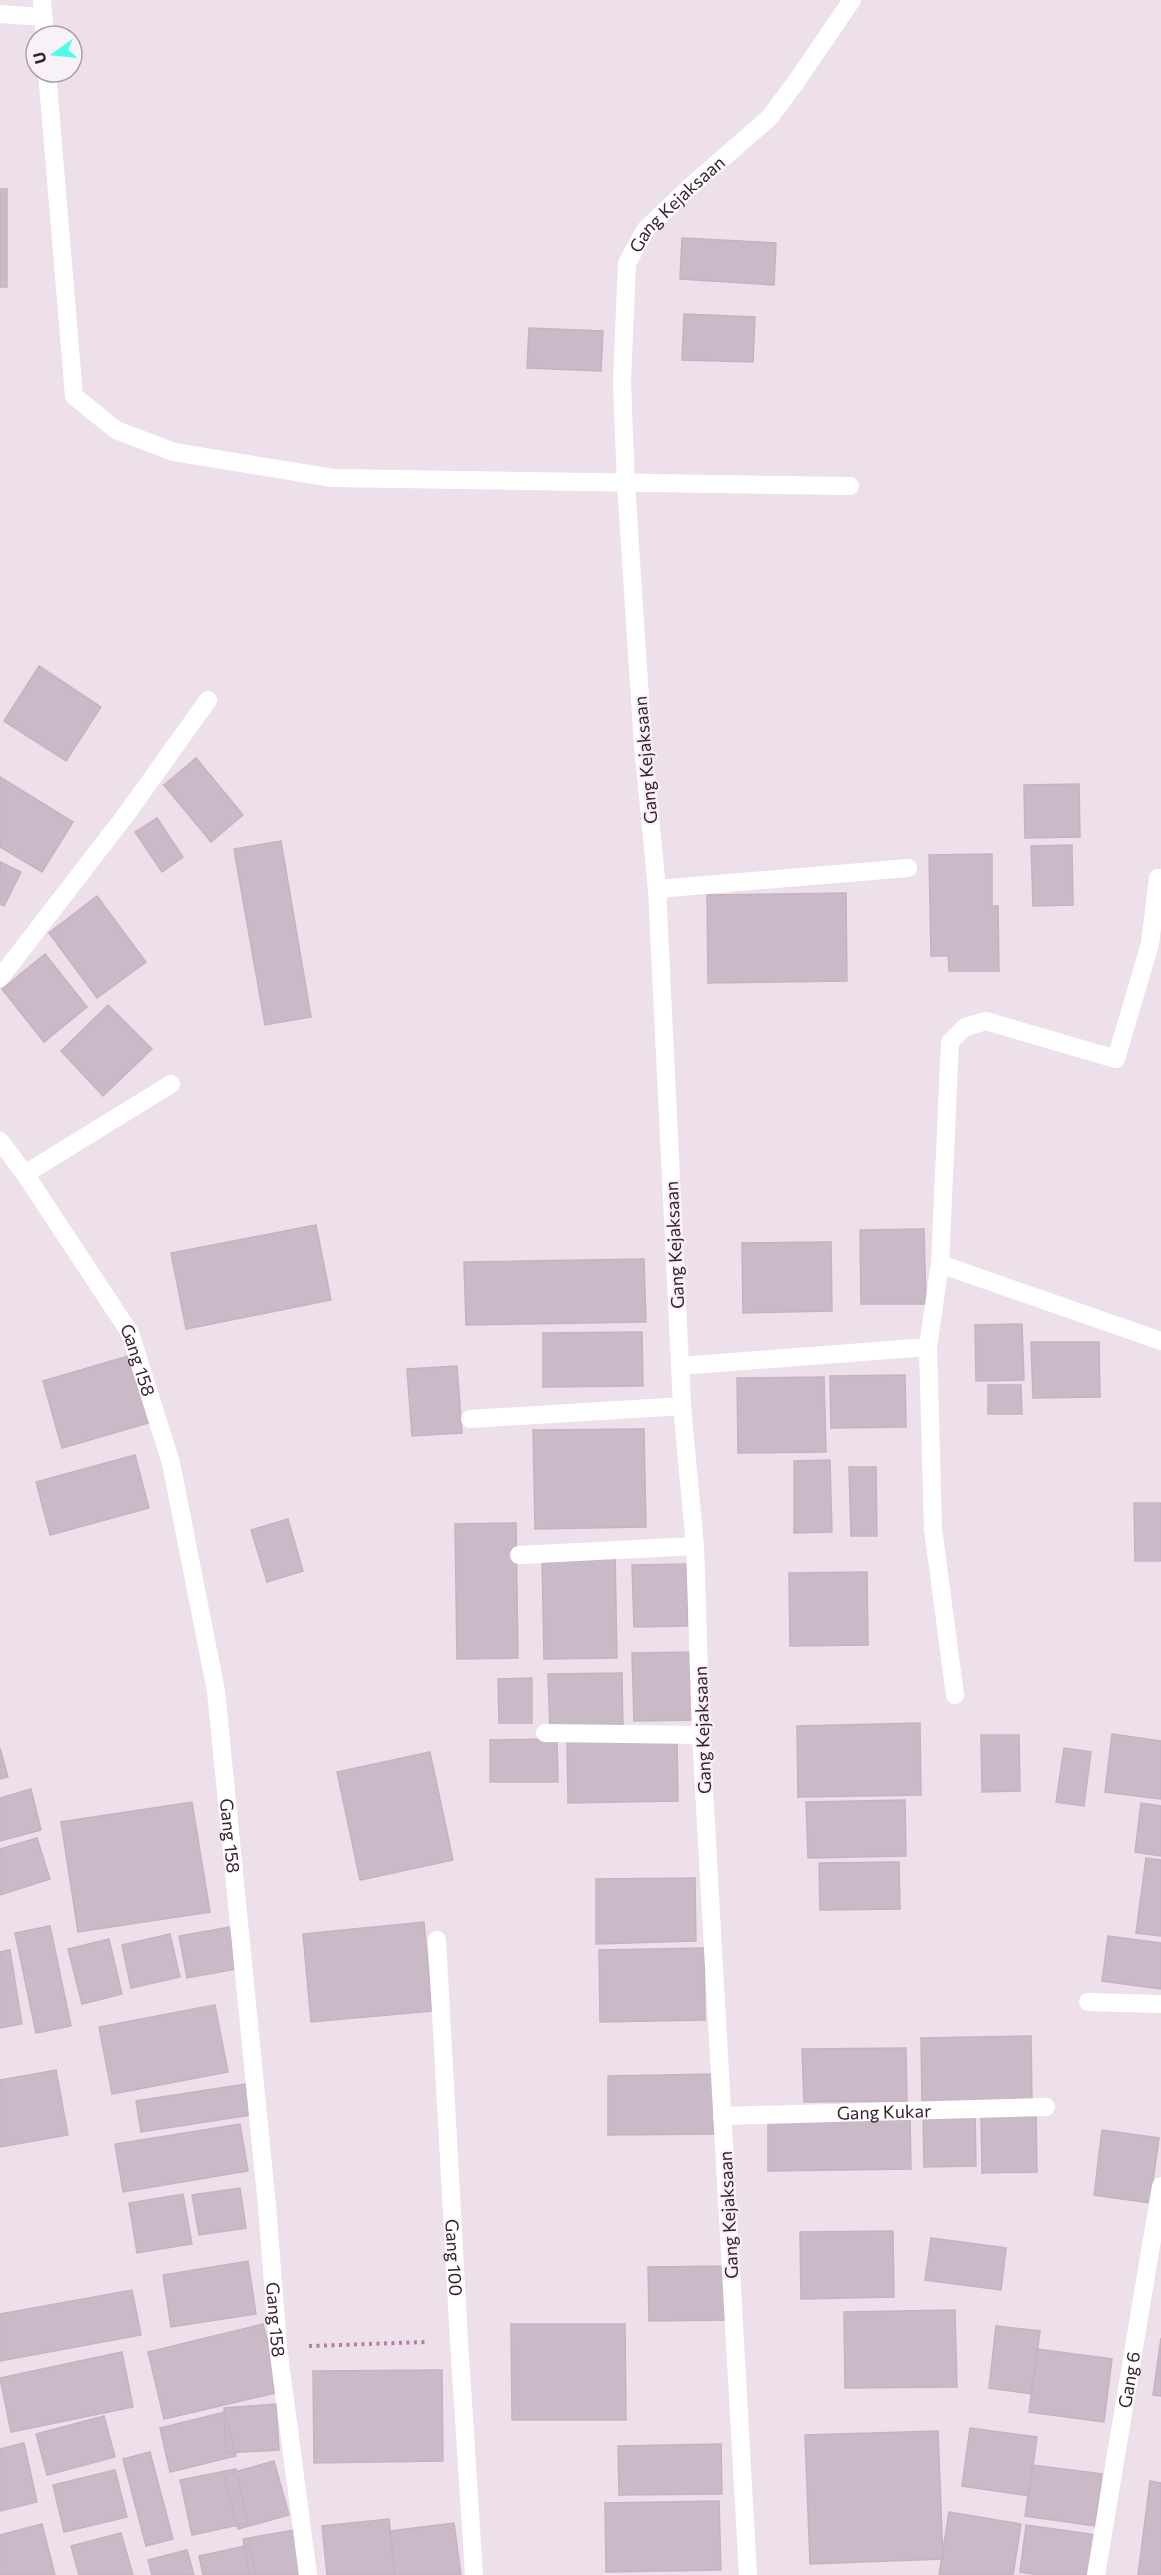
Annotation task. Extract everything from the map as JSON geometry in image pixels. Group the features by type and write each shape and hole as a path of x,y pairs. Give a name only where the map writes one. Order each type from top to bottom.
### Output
{"street":[{"name":"Gang Kejaksaan","path":"748,2575 701,1735 695,1546 682,1406 657,889 643,745 626,484 622,383 627,263 646,229 769,118 852,0"},
{"path":"0,14 42,9 44,24"},
{"path":"48,84 74,396 116,430 174,452 333,478 850,486"},
{"path":"1,975 128,812 208,699"},
{"path":"657,889 908,868"},
{"path":"955,1695 933,1529 928,1347 940,1264 950,1042 965,1027 986,1021 1116,1059 1150,944 1158,878"},
{"path":"25,1174 171,1084"},
{"name":"Gang 158","path":"0,1141 25,1174 130,1333 171,1463 216,1691 267,2206 278,2347 308,2575"},
{"path":"940,1264 1161,1341"},
{"path":"680,1366 928,1347"},
{"path":"470,1419 682,1406"},
{"path":"519,1555 695,1546"},
{"path":"545,1733 701,1735"},
{"name":"Gang 100","path":"437,1940 474,2575"},
{"path":"1088,2002 1161,2004"},
{"name":"Gang Kukar","path":"722,2116 1046,2107"},
{"name":"Gang 6","path":"1096,2575 1161,2186"}],"path":[{"path":"278,2347 459,2341"}],"building":[{"path":"0,189 7,189 7,287 0,287"},
{"path":"682,238 776,243 774,285 680,279"},
{"path":"684,314 755,317 753,362 682,360"},
{"path":"529,328 603,331 601,371 527,368"},
{"path":"39,666 101,707 66,761 4,721"},
{"path":"196,758 243,815 211,842 164,785"},
{"path":"0,777 73,822 42,872 0,847"},
{"path":"1079,784 1080,837 1025,838 1024,785"},
{"path":"157,818 183,857 162,872 135,832"},
{"path":"281,841 311,1017 265,1025 234,849"},
{"path":"1072,845 1073,905 1033,906 1031,846"},
{"path":"992,854 992,906 998,906 999,971 949,971 948,956 931,956 929,855"},
{"path":"0,862 21,872 4,906 0,904"},
{"path":"846,893 847,981 708,983 707,895"},
{"path":"97,896 146,962 97,998 49,933"},
{"path":"45,954 87,1007 44,1042 2,989"},
{"path":"108,1005 152,1049 103,1096 61,1051"},
{"path":"316,1225 331,1300 186,1329 171,1253"},
{"path":"924,1229 926,1304 861,1304 860,1230"},
{"path":"831,1242 832,1311 743,1313 742,1243"},
{"path":"644,1259 646,1322 466,1325 464,1262"},
{"path":"1022,1324 1024,1380 976,1381 975,1325"},
{"path":"642,1332 643,1386 543,1387 543,1333"},
{"path":"1031,1342 1099,1342 1100,1397 1033,1398"},
{"path":"135,1354 155,1421 62,1448 43,1381"},
{"path":"457,1366 462,1433 412,1436 407,1369"},
{"path":"905,1375 906,1427 831,1428 830,1376"},
{"path":"824,1377 826,1452 738,1453 737,1378"},
{"path":"988,1385 1021,1385 1022,1414 988,1414"},
{"path":"644,1429 646,1527 535,1529 533,1430"},
{"path":"135,1455 149,1508 50,1535 36,1482"},
{"path":"830,1460 832,1532 794,1533 794,1461"},
{"path":"849,1467 876,1467 877,1536 851,1536"},
{"path":"1134,1503 1161,1503 1161,1561 1135,1561"},
{"path":"288,1519 303,1571 267,1582 251,1530"},
{"path":"516,1523 518,1658 457,1659 455,1524"},
{"path":"615,1553 617,1658 544,1659 542,1554"},
{"path":"687,1564 688,1626 634,1627 632,1565"},
{"path":"867,1572 868,1645 790,1646 789,1573"},
{"path":"697,1652 698,1720 634,1721 632,1653"},
{"path":"622,1673 623,1730 550,1731 548,1674"},
{"path":"532,1678 532,1723 499,1723 498,1679"},
{"path":"920,1723 921,1795 798,1797 797,1726"},
{"path":"1112,1734 1161,1741 1161,1799 1105,1792"},
{"path":"981,1735 1019,1735 1020,1791 982,1792"},
{"path":"677,1738 678,1801 568,1803 567,1739"},
{"path":"557,1739 558,1782 490,1782 490,1740"},
{"path":"0,1748 8,1777 0,1779"},
{"path":"1064,1748 1091,1752 1084,1806 1056,1802"},
{"path":"430,1752 453,1860 360,1880 337,1772"},
{"path":"31,1789 41,1830 0,1841 0,1798"},
{"path":"905,1800 906,1856 808,1858 806,1802"},
{"path":"192,1802 210,1912 78,1932 61,1822"},
{"path":"1141,1803 1161,1806 1161,1856 1135,1852"},
{"path":"37,1838 50,1879 0,1895 0,1849"},
{"path":"1146,1858 1161,1860 1161,1936 1136,1933"},
{"path":"899,1862 900,1909 820,1910 819,1863"},
{"path":"695,1878 696,1941 596,1944 596,1879"},
{"path":"424,1922 432,2011 311,2022 303,1934"},
{"path":"50,1926 71,2026 36,2033 15,1933"},
{"path":"229,1927 237,1969 187,1978 179,1936"},
{"path":"170,1934 180,1977 131,1988 122,1945"},
{"path":"1108,1936 1161,1943 1161,1989 1102,1981"},
{"path":"109,1939 122,1994 82,2004 68,1949"},
{"path":"704,1948 705,2020 600,2022 599,1950"},
{"path":"10,1950 22,2024 0,2028 0,1952"},
{"path":"215,2005 228,2072 112,2094 99,2027"},
{"path":"1031,2036 1032,2102 922,2104 921,2038"},
{"path":"906,2048 907,2101 804,2102 802,2049"},
{"path":"56,2070 68,2135 0,2147 0,2080"},
{"path":"715,2074 715,2134 608,2135 608,2076"},
{"path":"252,2083 257,2114 141,2132 136,2101"},
{"path":"1036,2109 1037,2172 982,2173 981,2110"},
{"path":"975,2112 976,2166 924,2167 923,2113"},
{"path":"910,2114 911,2169 768,2171 768,2116"},
{"path":"240,2124 248,2171 123,2192 115,2144"},
{"path":"1102,2130 1159,2138 1150,2203 1094,2195"},
{"path":"240,2188 246,2228 199,2235 192,2195"},
{"path":"183,2194 192,2244 137,2253 129,2203"},
{"path":"893,2231 894,2297 801,2299 800,2232"},
{"path":"931,2238 1006,2248 1001,2290 925,2280"},
{"path":"248,2261 256,2314 171,2327 163,2275"},
{"path":"730,2266 731,2320 649,2321 648,2267"},
{"path":"132,2290 141,2335 0,2361 0,2314"},
{"path":"955,2310 957,2387 845,2388 844,2312"},
{"path":"263,2324 280,2392 164,2419 148,2352"},
{"path":"511,2324 625,2324 626,2420 512,2420"},
{"path":"996,2326 1040,2331 1032,2394 989,2388"},
{"path":"1161,2338 1161,2396 1153,2395"},
{"path":"1037,2349 1112,2359 1104,2422 1029,2412"},
{"path":"122,2352 133,2407 11,2432 0,2378"},
{"path":"442,2370 443,2461 314,2463 313,2371"},
{"path":"276,2404 279,2450 226,2453 224,2408"},
{"path":"225,2412 236,2456 170,2472 160,2428"},
{"path":"104,2416 115,2457 47,2475 36,2434"},
{"path":"970,2428 1037,2437 1029,2496 962,2486"},
{"path":"938,2431 943,2559 810,2564 805,2435"},
{"path":"24,2443 37,2502 0,2511 0,2449"},
{"path":"721,2444 722,2494 619,2495 618,2446"},
{"path":"150,2452 173,2539 146,2546 123,2459"},
{"path":"274,2461 289,2515 238,2529 224,2475"},
{"path":"1032,2465 1102,2474 1095,2526 1025,2516"},
{"path":"236,2469 248,2523 192,2535 180,2480"},
{"path":"115,2470 127,2517 64,2532 53,2485"},
{"path":"1150,2481 1161,2483 1161,2575 1138,2575"},
{"path":"719,2501 721,2570 606,2572 605,2503"},
{"path":"949,2512 1021,2524 1013,2575 939,2575"},
{"path":"389,2519 395,2575 327,2575 322,2526"},
{"path":"454,2523 461,2575 395,2575 390,2531"},
{"path":"42,2524 55,2575 0,2575 0,2535"},
{"path":"1026,2525 1096,2535 1090,2575 1039,2575 1020,2572"},
{"path":"294,2530 301,2575 249,2575 243,2539"},
{"path":"121,2533 133,2575 79,2575 71,2546"},
{"path":"250,2545 256,2575 203,2575 199,2556"},
{"path":"187,2550 194,2575 152,2575 148,2560"}]}
